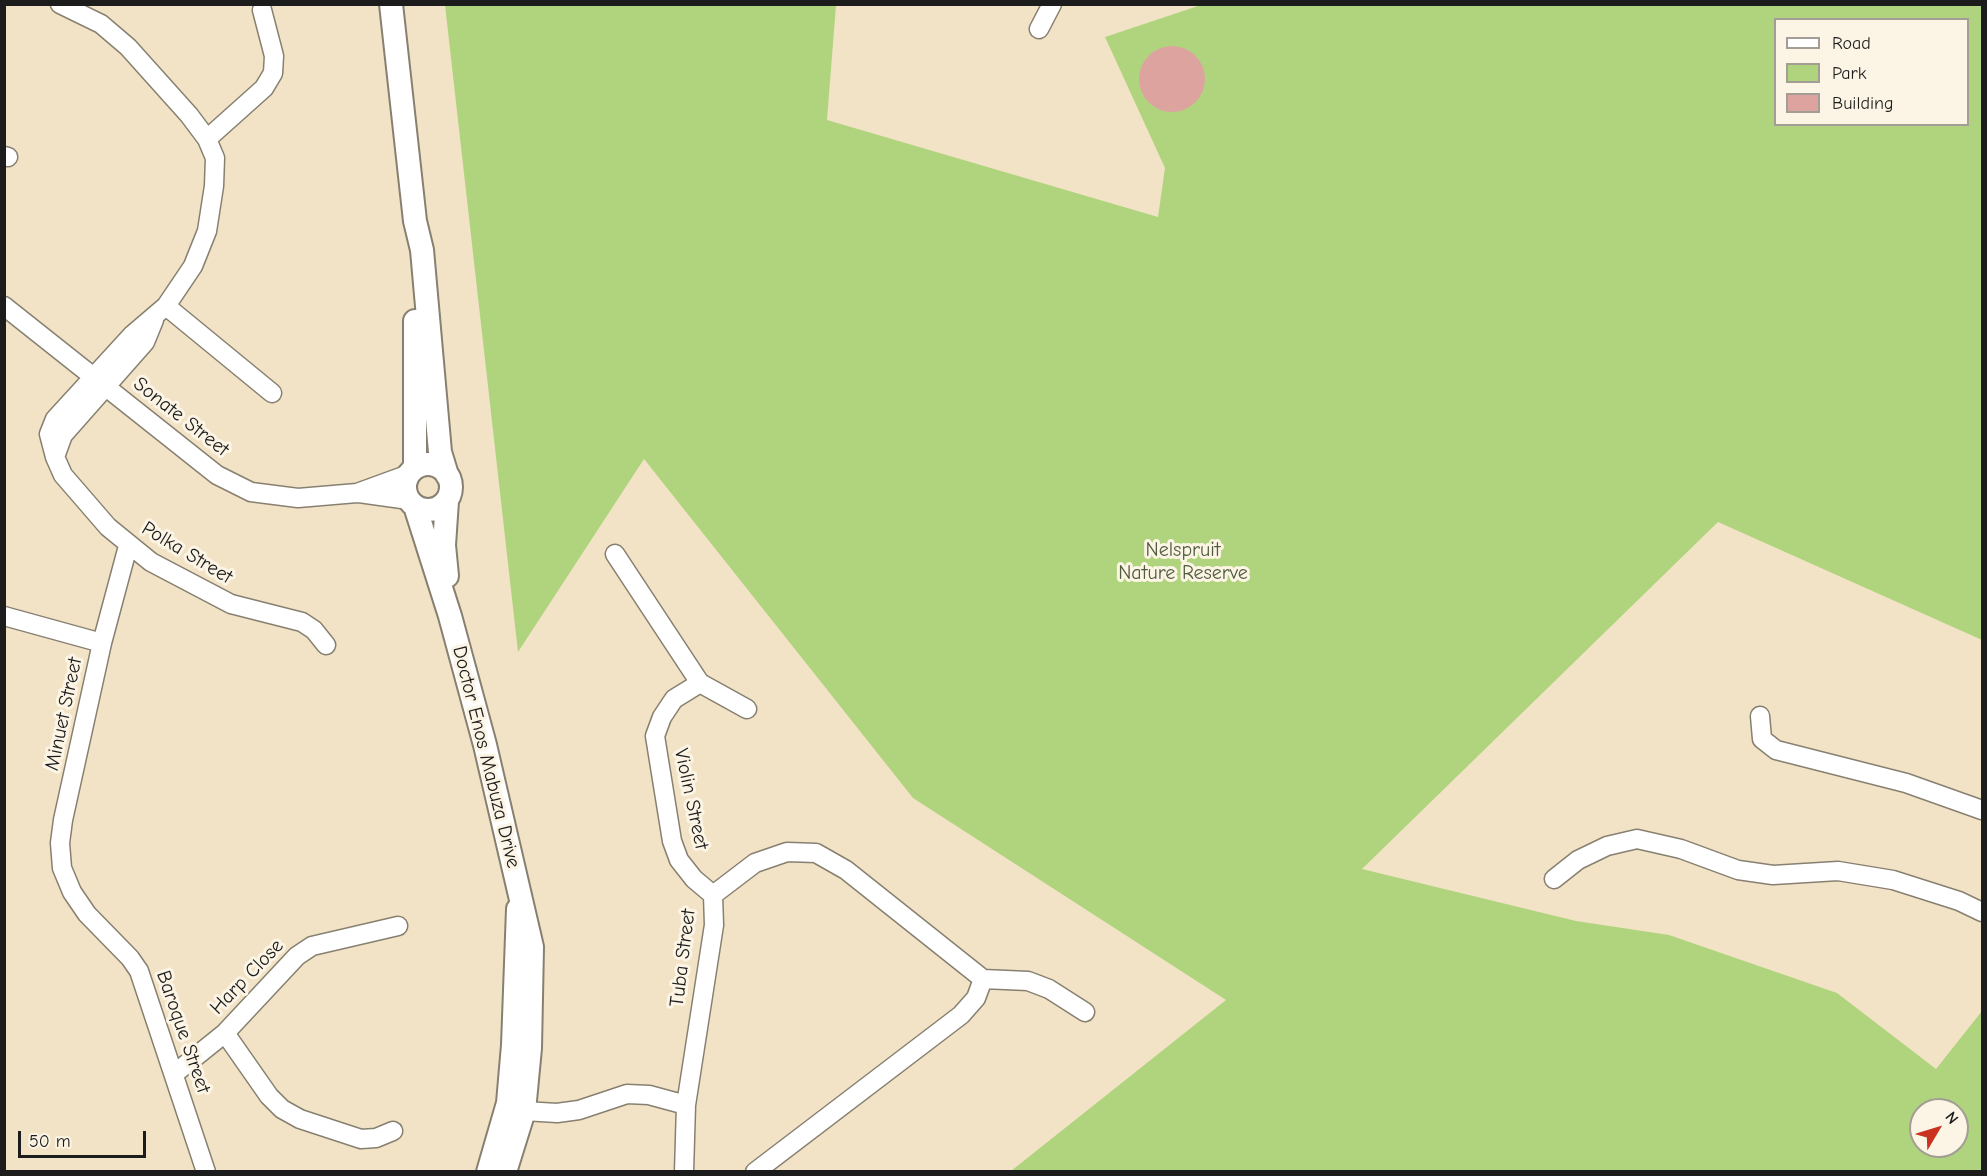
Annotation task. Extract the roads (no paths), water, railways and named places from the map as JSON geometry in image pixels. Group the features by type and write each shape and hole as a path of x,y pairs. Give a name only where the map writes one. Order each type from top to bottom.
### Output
{"main road":[{"path":"391,4 415,221 426,284 440,452 450,483 447,501 432,510 412,503 405,492 412,471 415,221"},
{"path":"412,471 432,465 447,475"},
{"name":"Doctor Enos Mabuza Drive","path":"447,501 444,545 450,616"},
{"name":"Doctor Enos Mabuza Drive","path":"412,503 450,616 506,827 520,898 516,918 516,1107 505,1172"},
{"name":"Doctor Enos Mabuza Drive","path":"488,1172 516,1107"}],"street":[{"path":"60,4 101,24 128,47 189,115 207,139 264,88 273,73 274,57 262,10"},
{"path":"1039,29 1052,4"},
{"name":"Polka Street","path":"207,139 215,158 214,186 207,231 193,266 161,310 132,335 99,382 51,427 49,434 63,475 108,527 128,546 179,579 231,604 302,622 314,630 326,645"},
{"name":"Sonate Street","path":"4,306 217,475 251,492 297,498 357,493 412,503"},
{"path":"161,310 272,393"},
{"name":"Sonate Street","path":"357,493 412,471"},
{"name":"Minuet Street","path":"72,892 62,868 60,843 102,643 128,546"},
{"path":"615,554 700,683 747,709"},
{"path":"4,616 102,643"},
{"name":"Violin Street","path":"700,683 674,699 662,717 655,736 672,841 679,860 693,879 713,895"},
{"path":"1760,716 1762,739 1776,750 1906,783 1983,810"},
{"path":"1554,879 1578,860 1607,846 1637,839 1681,849 1738,870 1773,875 1838,871 1893,880 1959,901 1983,912"},
{"name":"Tuba Street","path":"684,1172 687,1105 714,925 713,895 755,863 787,852 816,854 846,870 983,979"},
{"name":"Baroque Street","path":"72,892 100,930 130,958 139,971 206,1172"},
{"name":"Harp Close","path":"174,1074 225,1033 297,956 312,946 398,926"},
{"path":"755,1172 953,1022 976,998 983,979 1028,981 1049,988 1085,1012"},
{"path":"225,1033 269,1096 282,1109 300,1119 361,1138 376,1138 393,1131"},
{"path":"516,1107 557,1113 579,1110 627,1094 649,1095 687,1105"}],"park label":[{"name":"Nelspruit Nature Reserve","path":"1183,562"}]}
